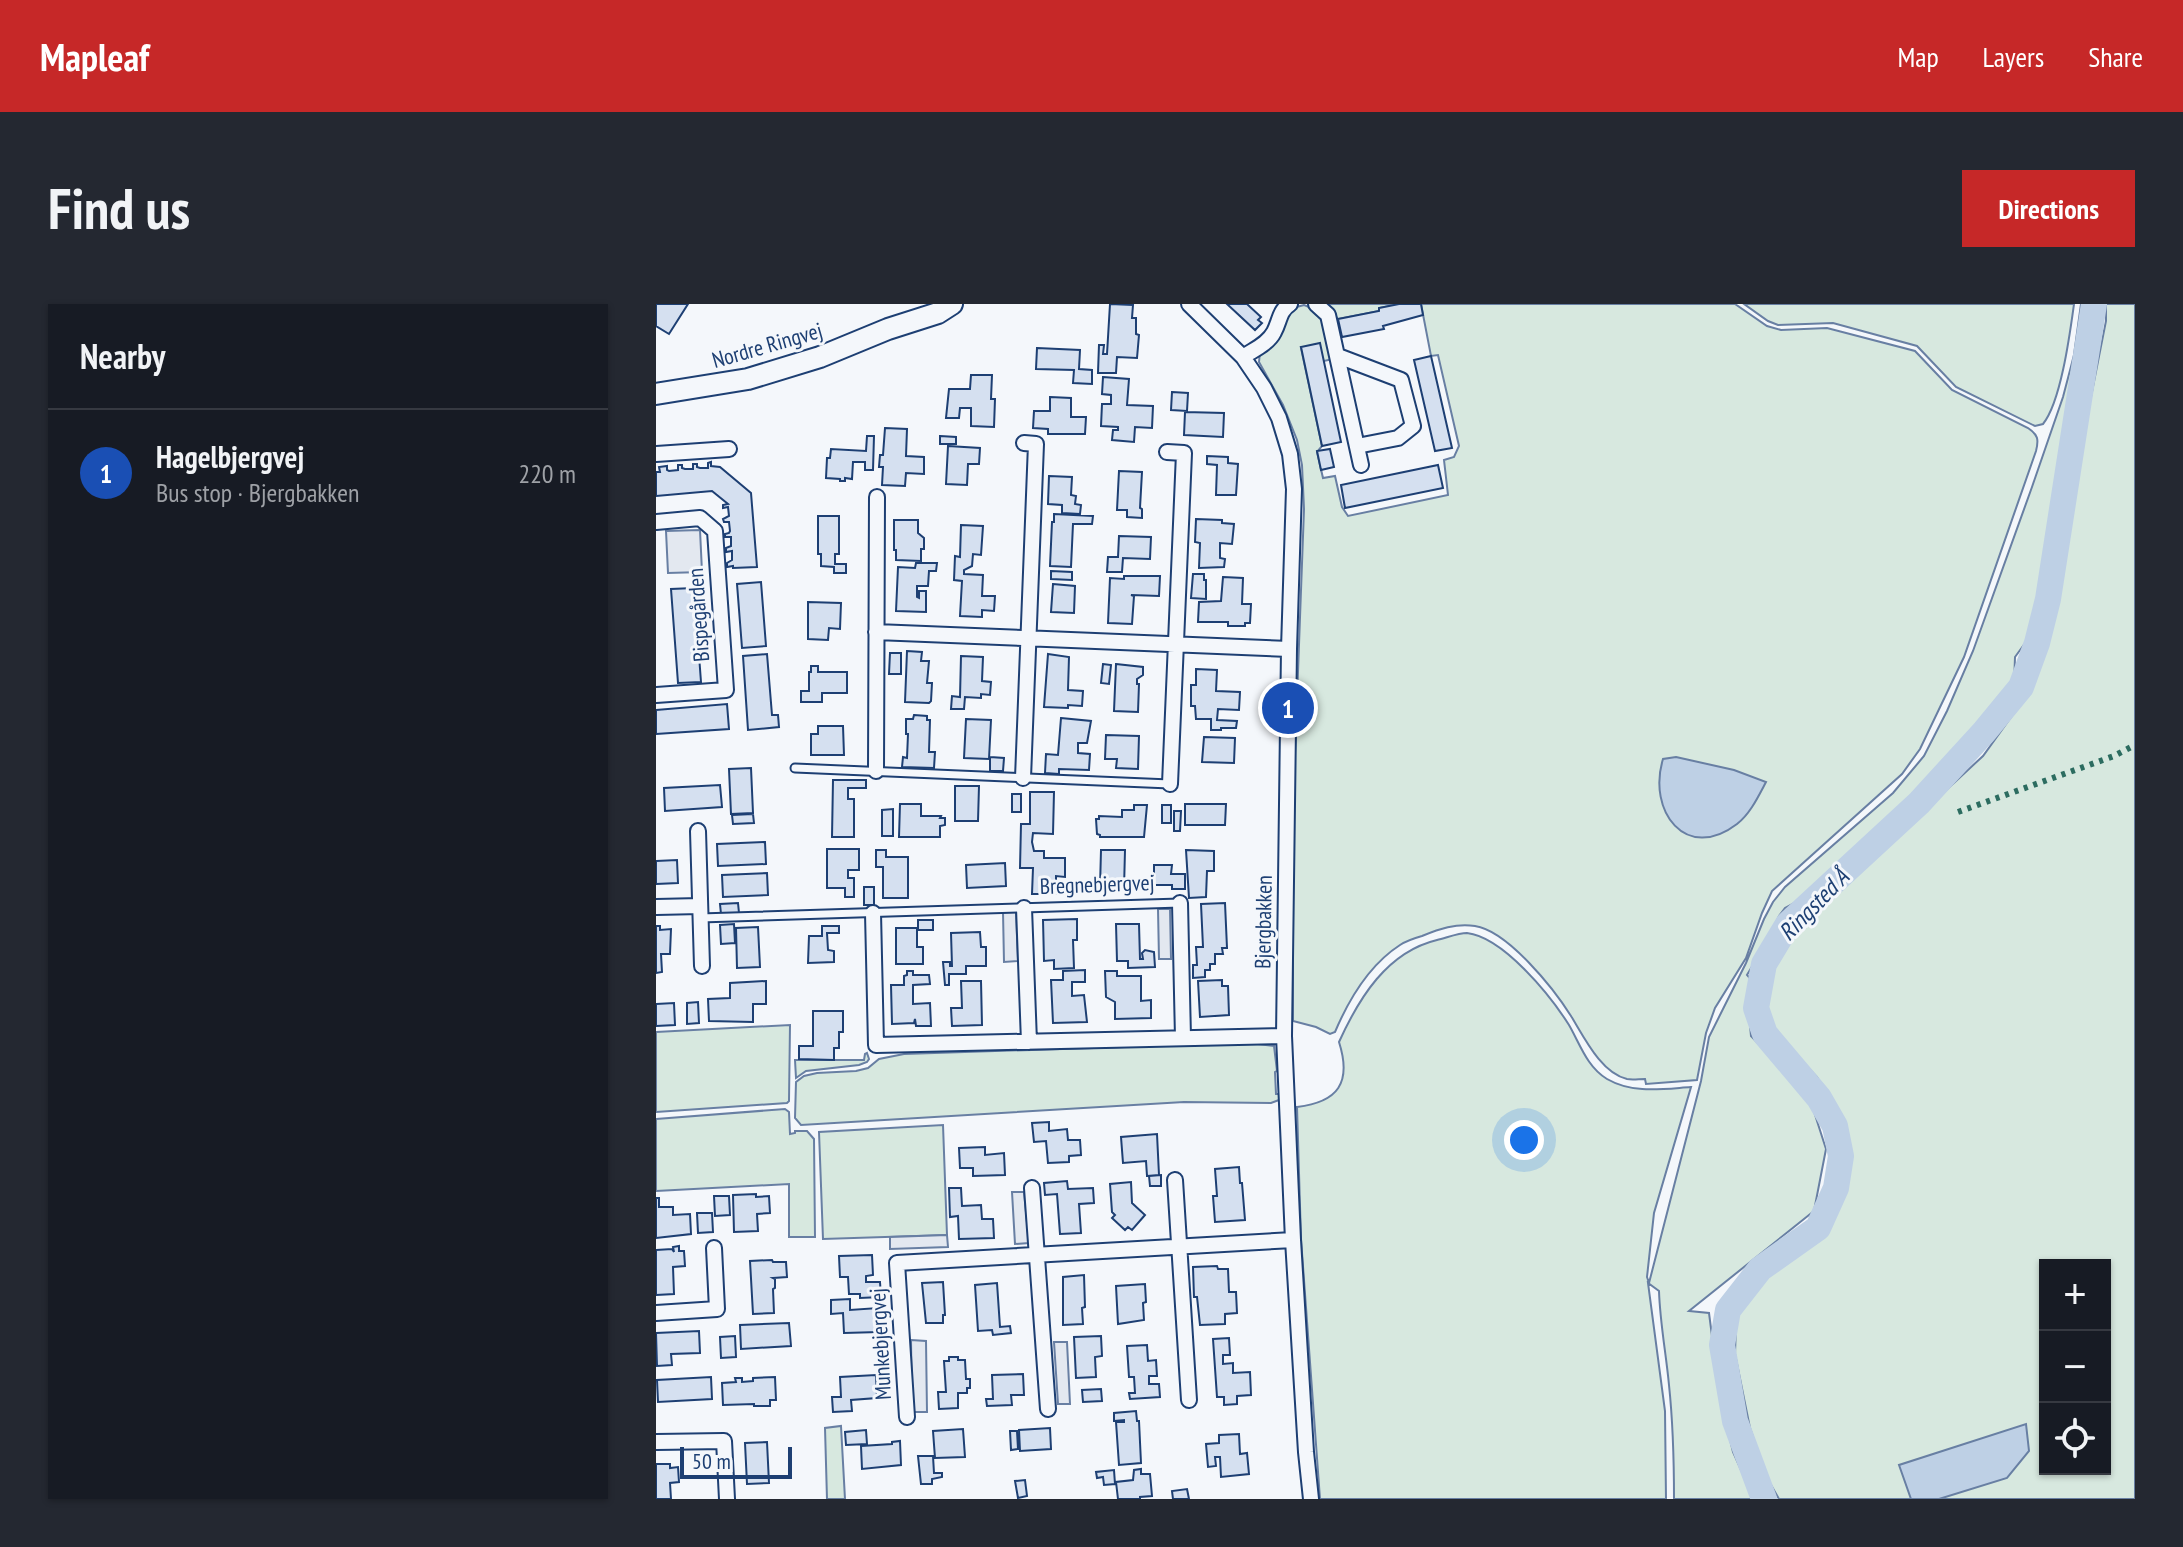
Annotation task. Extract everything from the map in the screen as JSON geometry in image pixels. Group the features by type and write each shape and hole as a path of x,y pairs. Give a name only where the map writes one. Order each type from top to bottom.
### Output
{"street":[{"name":"Nordre Ringvej","path":"888,329 921,304"},
{"name":"Nordre Ringvej","path":"656,394 748,379 820,357 888,329 938,313 952,304"},
{"name":"Bjergbakken","path":"1189,304 1243,357 1264,388 1290,454 1294,489 1284,1036 1293,1240 1311,1499"},
{"path":"1316,304 1328,315 1361,465"},
{"path":"1243,357 1273,334 1283,305"},
{"path":"1338,356 1401,380 1413,426 1398,438 1357,446"},
{"path":"1023,778 1036,444 1024,443"},
{"path":"656,454 729,449"},
{"path":"1167,452 1184,453 1170,784"},
{"path":"876,771 877,497"},
{"name":"Bispegården","path":"656,522 700,518 715,531 726,690 656,695"},
{"path":"876,632 1289,649"},
{"path":"698,831 702,966"},
{"name":"Bregnebjergvej","path":"1180,903 1183,1038"},
{"path":"656,907 700,912"},
{"name":"Bregnebjergvej","path":"1024,908 1029,1042"},
{"path":"873,913 876,1045 1284,1036"},
{"path":"1175,1180 1189,1400"},
{"path":"1032,1188 1048,1409"},
{"name":"Munkebjergvej","path":"907,1417 897,1263 1293,1240"},
{"path":"656,1313 717,1309 714,1248"},
{"path":"656,1442 724,1441 727,1499"}],"lane":[{"path":"795,768 1170,784"},
{"name":"Bregnebjergvej","path":"700,912 873,913 1180,903"}],"shaded area":[{"path":"1326,304 1399,304 1338,319"},
{"path":"1421,304 1735,304 1767,326 1781,330 1827,328 1915,351 1952,390 2028,428 2037,438 2036,451 1964,657 1920,749 1902,774 1772,891 1746,958 1715,1008 1706,1033 1697,1080 1646,1084 1645,1079 1627,1079 1609,1070 1594,1053 1553,991 1529,963 1502,938 1475,926 1441,929 1405,942 1389,953 1361,984 1335,1032 1330,1034 1293,1021 1293,807 1304,509 1302,465 1297,440 1283,405 1259,362 1260,352 1293,308 1304,305 1317,310 1325,320 1333,359 1324,361 1301,348 1322,446 1317,452 1323,478 1335,476 1342,507 1348,516 1448,495 1444,460 1454,457 1459,446 1438,355 1431,356"},
{"path":"1744,304 2074,304 2064,367 2055,400 2043,424 2035,426 1956,387 1917,346 1833,323 1778,325"},
{"path":"2081,304 2090,304 2086,334 2048,535 2040,596 2031,623 2031,635 2015,657 2014,686 1927,786 1800,900 1785,908 1747,975 1753,982 1748,1003 1751,1036 1809,1096 1826,1149 1814,1211 1689,1311 1709,1313 1720,1398 1733,1452 1754,1499 1674,1499 1671,1414 1659,1291 1648,1283 1665,1411 1666,1499 1320,1499 1301,1239 1297,1107 1323,1100 1338,1088 1344,1069 1339,1042 1356,1009 1377,979 1403,955 1419,946 1467,933 1495,945 1524,969 1569,1025 1589,1062 1607,1079 1637,1089 1691,1087 1654,1213 1647,1277 1649,1283 1701,1081 1709,1037 1773,902 1785,887 1893,793 1924,756 1947,711 1973,651 2063,397 2074,355"},
{"path":"2106,304 2135,304 2135,1499 1779,1499 1767,1478 1750,1428 1735,1354 1736,1324 1741,1303 1774,1269 1821,1234 1834,1209 1848,1164 1843,1124 1817,1077 1774,1032 1762,1010 1765,981 1781,945 1898,829 1983,756 2019,706 2047,643 2069,508 2106,321"},
{"path":"700,530 702,572 668,573 666,531"},
{"path":"1158,909 1170,909 1171,959 1159,959"},
{"path":"1003,912 1016,912 1018,961 1004,962"},
{"path":"790,1025 787,1103 656,1112 656,1032"},
{"path":"1249,1043 1274,1046 1276,1094 1279,1094 1279,1100 1271,1103 1184,1102 801,1125 795,1118 796,1082 804,1076 856,1071 868,1068 879,1059 904,1054"},
{"path":"867,1053 867,1062 859,1065 806,1071 796,1078 795,1060 864,1060"},
{"path":"785,1109 789,1112 790,1134 807,1131 814,1139 815,1237 789,1237 789,1184 656,1191 656,1119"},
{"path":"943,1125 947,1235 823,1239 819,1132"},
{"path":"1012,1192 1024,1192 1029,1243 1015,1244"},
{"path":"947,1235 948,1247 890,1249 890,1237"},
{"path":"911,1340 926,1341 927,1412 912,1412"},
{"path":"1054,1342 1067,1342 1070,1404 1058,1404"},
{"path":"841,1426 845,1499 827,1499 825,1428"}],"water":[{"path":"1676,757 1734,770 1766,782 1750,810 1737,824 1719,835 1702,838 1687,834 1675,826 1666,813 1661,797 1659,778 1663,759"},
{"path":"2026,1424 2029,1451 2007,1478 1939,1499 1911,1499 1899,1465"}],"building":[{"path":"656,304 688,304 669,334 656,326"},
{"path":"1110,304 1133,305 1132,318 1136,318 1136,334 1139,335 1137,358 1117,357 1116,373 1098,373 1099,345 1104,345 1103,354 1107,354"},
{"path":"1227,304 1247,304 1261,317 1258,320 1262,323 1255,330"},
{"path":"1399,304 1421,304 1423,315 1383,326 1384,329 1342,337 1338,319"},
{"path":"1320,343 1341,442 1322,446 1301,347"},
{"path":"1037,348 1080,350 1079,369 1092,370 1092,384 1073,383 1074,370 1036,369"},
{"path":"1431,356 1452,448 1435,451 1414,360"},
{"path":"971,375 992,375 994,427 971,426 971,408 960,408 959,418 946,418 949,389 970,389"},
{"path":"1103,377 1129,379 1127,405 1153,406 1152,428 1135,427 1134,442 1112,440 1113,430 1118,430 1118,427 1101,426 1102,404 1111,404 1111,395 1102,394"},
{"path":"1172,392 1188,393 1187,411 1171,410"},
{"path":"1050,397 1071,398 1071,417 1086,417 1085,434 1048,434 1048,429 1033,428 1034,411 1050,411"},
{"path":"1185,412 1224,413 1223,437 1184,435"},
{"path":"885,428 907,429 906,456 924,457 924,474 906,473 905,486 882,485 883,467 879,467"},
{"path":"867,436 874,436 873,470 865,470 865,462 853,462 852,479 840,481 826,478 827,458 830,458 831,449 866,451"},
{"path":"940,436 956,437 956,444 940,444"},
{"path":"948,446 980,448 979,464 968,464 967,485 946,484"},
{"path":"1330,449 1334,467 1321,470 1317,451"},
{"path":"1207,456 1228,457 1228,463 1238,464 1236,495 1216,495 1217,465 1207,464"},
{"path":"711,462 711,466 720,467 751,493 757,567 727,567 732,560 732,551 726,552 726,548 731,546 731,537 725,537 730,531 729,522 723,519 729,516 728,507 723,508 723,505 728,504 712,491 656,496 656,472 660,472 659,467 667,466 669,471 678,470 678,465 685,469 693,469 693,464 708,468"},
{"path":"1438,465 1443,488 1345,508 1341,485"},
{"path":"1119,471 1142,472 1142,518 1127,517 1127,510 1117,510"},
{"path":"1049,476 1072,477 1071,495 1076,496 1075,504 1081,505 1080,514 1062,513 1062,505 1048,504"},
{"path":"1054,514 1093,516 1092,524 1073,524 1071,567 1050,566"},
{"path":"818,516 839,516 839,554 835,554 835,564 846,564 846,573 834,573 834,567 821,566"},
{"path":"1196,519 1222,520 1222,523 1234,524 1232,544 1220,543 1220,558 1225,559 1224,567 1199,568 1200,543 1195,542"},
{"path":"894,520 918,520 918,533 924,538 921,561 896,560"},
{"path":"961,525 983,526 981,555 973,554 972,566 964,570 964,574 983,575 982,596 995,596 994,611 982,610 982,617 960,616 962,581 954,580 955,556 960,557"},
{"path":"1119,536 1151,537 1150,559 1123,558 1122,572 1107,572 1108,557 1118,557"},
{"path":"916,563 937,563 936,571 929,571 928,586 917,586 917,597 919,591 926,591 926,612 896,611 898,567 915,568"},
{"path":"1051,571 1072,572 1072,580 1051,579"},
{"path":"1193,574 1204,574 1206,599 1191,598"},
{"path":"1124,576 1160,576 1159,596 1131,595 1134,596 1132,624 1108,623 1110,578 1124,579"},
{"path":"1223,577 1243,578 1242,604 1251,604 1250,623 1245,623 1245,626 1228,626 1228,622 1198,622 1199,602 1221,601"},
{"path":"761,582 766,646 742,648 737,584"},
{"path":"1053,584 1075,586 1074,613 1051,612"},
{"path":"694,588 701,682 678,683 671,589"},
{"path":"808,602 841,603 840,629 829,628 828,640 808,639"},
{"path":"907,651 922,652 921,661 929,661 927,683 932,683 929,703 905,702"},
{"path":"890,653 901,653 901,674 889,674"},
{"path":"767,654 772,715 778,715 779,727 748,730 743,656"},
{"path":"1048,654 1069,657 1068,690 1083,691 1082,706 1044,707"},
{"path":"961,656 983,657 982,681 991,682 990,695 965,697 964,709 951,709 952,696 960,697"},
{"path":"1103,664 1111,665 1109,684 1101,683"},
{"path":"1116,664 1143,667 1143,675 1137,679 1138,712 1114,711"},
{"path":"811,666 818,666 818,672 847,672 847,693 822,693 822,702 801,702 801,691 809,691"},
{"path":"1196,669 1217,670 1216,691 1240,692 1239,710 1218,709 1217,720 1237,721 1236,728 1211,730 1211,719 1196,719 1195,706 1191,706 1191,685 1196,685"},
{"path":"727,704 729,729 656,734 656,710"},
{"path":"914,715 927,716 930,720 929,752 935,752 934,768 902,767 903,757 907,758 906,719 913,719"},
{"path":"1061,718 1091,721 1087,743 1078,743 1078,753 1090,754 1089,770 1059,769 1059,774 1045,773 1046,754 1058,755"},
{"path":"966,719 991,720 989,759 964,758"},
{"path":"818,726 843,726 844,755 811,755 811,734 818,734"},
{"path":"1106,735 1139,736 1138,769 1116,768 1117,759 1105,759"},
{"path":"1204,737 1235,738 1234,763 1202,762"},
{"path":"990,757 1004,758 1003,771 990,771"},
{"path":"751,768 753,813 731,814 729,769"},
{"path":"833,780 866,780 866,788 848,788 848,799 854,799 854,837 832,837"},
{"path":"720,785 722,807 665,811 664,788"},
{"path":"955,786 979,786 978,821 955,821"},
{"path":"1030,792 1054,792 1053,834 1033,833 1032,842 1034,851 1044,851 1044,858 1065,858 1065,877 1056,876 1056,894 1032,894 1033,868 1020,868 1021,824 1030,824"},
{"path":"1012,794 1021,794 1021,812 1012,812"},
{"path":"900,804 921,804 921,816 945,818 945,825 940,826 940,837 899,837"},
{"path":"1185,804 1226,804 1225,825 1185,825"},
{"path":"1134,805 1147,805 1144,837 1100,837 1097,834 1096,819 1099,816 1122,817 1122,810 1134,810"},
{"path":"1162,805 1171,805 1171,823 1162,823"},
{"path":"893,809 893,836 882,836 882,810"},
{"path":"1174,811 1181,811 1180,831 1174,831"},
{"path":"753,814 754,823 733,824 732,815"},
{"path":"765,842 766,864 718,866 717,844"},
{"path":"827,849 859,849 859,870 848,870 848,878 854,878 854,897 845,897 845,888 827,888"},
{"path":"876,850 886,850 886,857 908,857 908,898 883,898 883,867 876,867"},
{"path":"1101,850 1125,850 1124,889 1100,888"},
{"path":"1186,850 1214,851 1214,871 1207,871 1206,897 1189,898"},
{"path":"677,860 678,883 656,884 656,861"},
{"path":"1005,863 1006,886 967,888 966,865"},
{"path":"1154,865 1172,865 1171,874 1185,874 1185,889 1154,885"},
{"path":"767,873 768,895 723,897 722,875"},
{"path":"864,887 874,887 874,905 864,905"},
{"path":"738,903 739,913 721,914 720,904"},
{"path":"1225,903 1227,948 1222,948 1223,954 1215,954 1215,964 1210,964 1210,970 1205,970 1205,977 1193,978 1193,965 1197,965 1196,947 1203,947 1201,904"},
{"path":"1077,919 1077,940 1073,940 1074,968 1054,969 1054,960 1044,961 1043,920"},
{"path":"918,920 933,920 933,930 918,930"},
{"path":"734,924 735,943 721,944 720,925"},
{"path":"1116,924 1139,924 1140,959 1143,959 1145,950 1154,952 1155,967 1128,968 1128,961 1117,961"},
{"path":"656,926 660,926 660,930 671,929 670,954 661,954 662,972 656,973"},
{"path":"822,926 839,926 839,933 827,933 828,950 834,951 834,962 808,963 809,936 822,936"},
{"path":"758,927 760,967 737,968 736,928"},
{"path":"896,928 917,928 917,947 923,947 923,964 896,964"},
{"path":"980,932 981,947 986,947 986,966 966,966 966,974 949,974 949,985 945,985 943,962 950,962 952,966 951,933"},
{"path":"1085,970 1085,982 1072,982 1072,996 1084,995 1087,1022 1053,1023 1051,980 1063,980 1063,971"},
{"path":"907,971 913,971 913,975 929,975 930,984 913,985 913,1004 930,1003 931,1026 916,1026 915,1019 914,1023 892,1024 891,985 904,985"},
{"path":"1105,971 1117,971 1117,976 1141,976 1141,1001 1151,1000 1151,1018 1115,1019 1115,1002 1106,997"},
{"path":"1222,980 1222,986 1228,986 1229,1015 1200,1017 1198,981"},
{"path":"766,981 766,1004 753,1004 753,1022 709,1021 708,999 730,998 730,983"},
{"path":"961,981 981,981 982,1025 952,1026 951,1008 962,1008"},
{"path":"698,1002 699,1023 687,1024 687,1003"},
{"path":"674,1003 675,1025 656,1026 656,1004"},
{"path":"813,1011 843,1011 843,1032 839,1032 839,1048 834,1048 834,1060 799,1059 799,1046 813,1046"},
{"path":"1049,1122 1049,1131 1067,1129 1068,1140 1080,1140 1081,1155 1069,1156 1069,1162 1048,1163 1046,1141 1034,1142 1032,1123"},
{"path":"1157,1134 1159,1175 1147,1176 1146,1161 1123,1163 1121,1137"},
{"path":"985,1147 985,1155 1004,1153 1005,1175 973,1176 973,1168 960,1168 959,1148"},
{"path":"1239,1167 1245,1220 1215,1222 1215,1169"},
{"path":"1161,1175 1161,1186 1150,1186 1149,1176"},
{"path":"1067,1181 1068,1189 1093,1188 1094,1203 1079,1204 1081,1233 1060,1234 1057,1194 1045,1195 1044,1183"},
{"path":"1131,1182 1132,1203 1145,1215 1132,1230 1128,1227 1125,1230 1112,1218 1115,1215 1112,1212 1110,1184"},
{"path":"949,1188 961,1188 962,1206 981,1205 982,1219 993,1219 994,1238 959,1239 958,1216 950,1217"},
{"path":"756,1194 756,1197 769,1196 770,1213 757,1214 758,1231 734,1232 733,1195"},
{"path":"714,1196 729,1196 730,1215 715,1216"},
{"path":"656,1198 659,1198 659,1207 673,1207 673,1215 690,1214 691,1234 656,1238"},
{"path":"697,1213 712,1213 713,1232 698,1233"},
{"path":"679,1246 679,1251 684,1251 685,1266 673,1267 674,1294 656,1295 656,1250 672,1249 674,1252 673,1247"},
{"path":"872,1255 873,1275 866,1276 866,1282 880,1282 881,1297 860,1298 860,1294 849,1294 848,1277 840,1277 839,1256"},
{"path":"750,1261 786,1262 787,1277 773,1278 774,1313 753,1314"},
{"path":"1217,1266 1218,1269 1228,1269 1229,1292 1236,1292 1237,1313 1225,1314 1225,1324 1200,1325 1197,1297 1194,1297 1193,1267"},
{"path":"1084,1275 1083,1324 1063,1325 1063,1277"},
{"path":"943,1282 943,1323 926,1323 922,1283"},
{"path":"997,1283 1000,1327 1010,1326 1011,1333 993,1335 992,1330 978,1331 975,1285"},
{"path":"1145,1284 1144,1320 1118,1324 1116,1286"},
{"path":"850,1299 850,1310 878,1308 879,1332 844,1333 843,1313 831,1314 831,1300"},
{"path":"789,1323 791,1346 741,1349 740,1325"},
{"path":"699,1331 700,1353 671,1354 672,1365 657,1366 656,1333"},
{"path":"735,1336 736,1357 721,1358 720,1337"},
{"path":"1101,1336 1102,1356 1095,1357 1096,1377 1076,1378 1074,1337"},
{"path":"1229,1338 1230,1355 1223,1355 1223,1364 1233,1363 1233,1373 1250,1372 1251,1395 1237,1396 1237,1404 1224,1405 1224,1397 1217,1397 1213,1339"},
{"path":"1147,1345 1148,1361 1156,1360 1157,1376 1149,1376 1149,1384 1159,1384 1160,1397 1130,1399 1129,1393 1135,1393 1134,1377 1129,1377 1127,1346"},
{"path":"949,1357 965,1360 970,1388 967,1388 967,1393 958,1393 958,1408 939,1409 938,1392 946,1392 944,1361 949,1361"},
{"path":"1023,1374 1024,1395 1011,1395 1012,1405 987,1406 986,1399 993,1399 992,1375"},
{"path":"876,1375 877,1398 851,1400 852,1411 833,1412 832,1397 841,1397 840,1377"},
{"path":"711,1377 712,1399 658,1402 657,1380"},
{"path":"775,1377 776,1400 770,1400 770,1406 723,1405 722,1383 736,1382 735,1378 742,1378 742,1382"},
{"path":"1101,1389 1102,1401 1083,1402 1082,1390"},
{"path":"1136,1411 1141,1463 1119,1465 1116,1422 1124,1420 1114,1421 1114,1413"},
{"path":"1050,1428 1051,1449 1020,1451 1019,1430"},
{"path":"963,1429 965,1457 935,1458 933,1431"},
{"path":"866,1430 867,1444 846,1445 845,1432"},
{"path":"1010,1431 1017,1431 1018,1449 1011,1450"},
{"path":"1239,1434 1240,1454 1247,1453 1249,1474 1221,1477 1220,1457 1215,1457 1216,1466 1208,1467 1206,1444 1219,1443 1219,1435"},
{"path":"900,1441 901,1465 862,1469 861,1446"},
{"path":"767,1442 769,1483 747,1484 745,1443"},
{"path":"918,1456 933,1456 934,1473 942,1473 942,1477 932,1479 932,1484 921,1484"},
{"path":"656,1464 678,1467 679,1482 670,1483 671,1499 656,1499"},
{"path":"1141,1469 1141,1474 1150,1474 1152,1496 1118,1499 1116,1482 1133,1480 1134,1470"},
{"path":"1114,1470 1115,1484 1104,1485 1103,1477 1097,1478 1096,1472"},
{"path":"1025,1480 1027,1496 1018,1498 1015,1481"},
{"path":"1187,1489 1189,1499 1173,1499 1172,1491"}],"waterway":[{"name":"Ringsted Å","path":"1764,1499 1735,1421 1722,1345 1728,1310 1760,1269 1818,1228 1836,1188 1841,1156 1835,1126 1819,1098 1765,1034 1756,1008 1764,964 1788,924 1919,803 2021,687 2048,599 2094,304"}],"hedge":[{"path":"1958,812 2114,756 2135,745"}],"place":[{"name":"Hagelbjergvej","path":"1288,708"}]}
